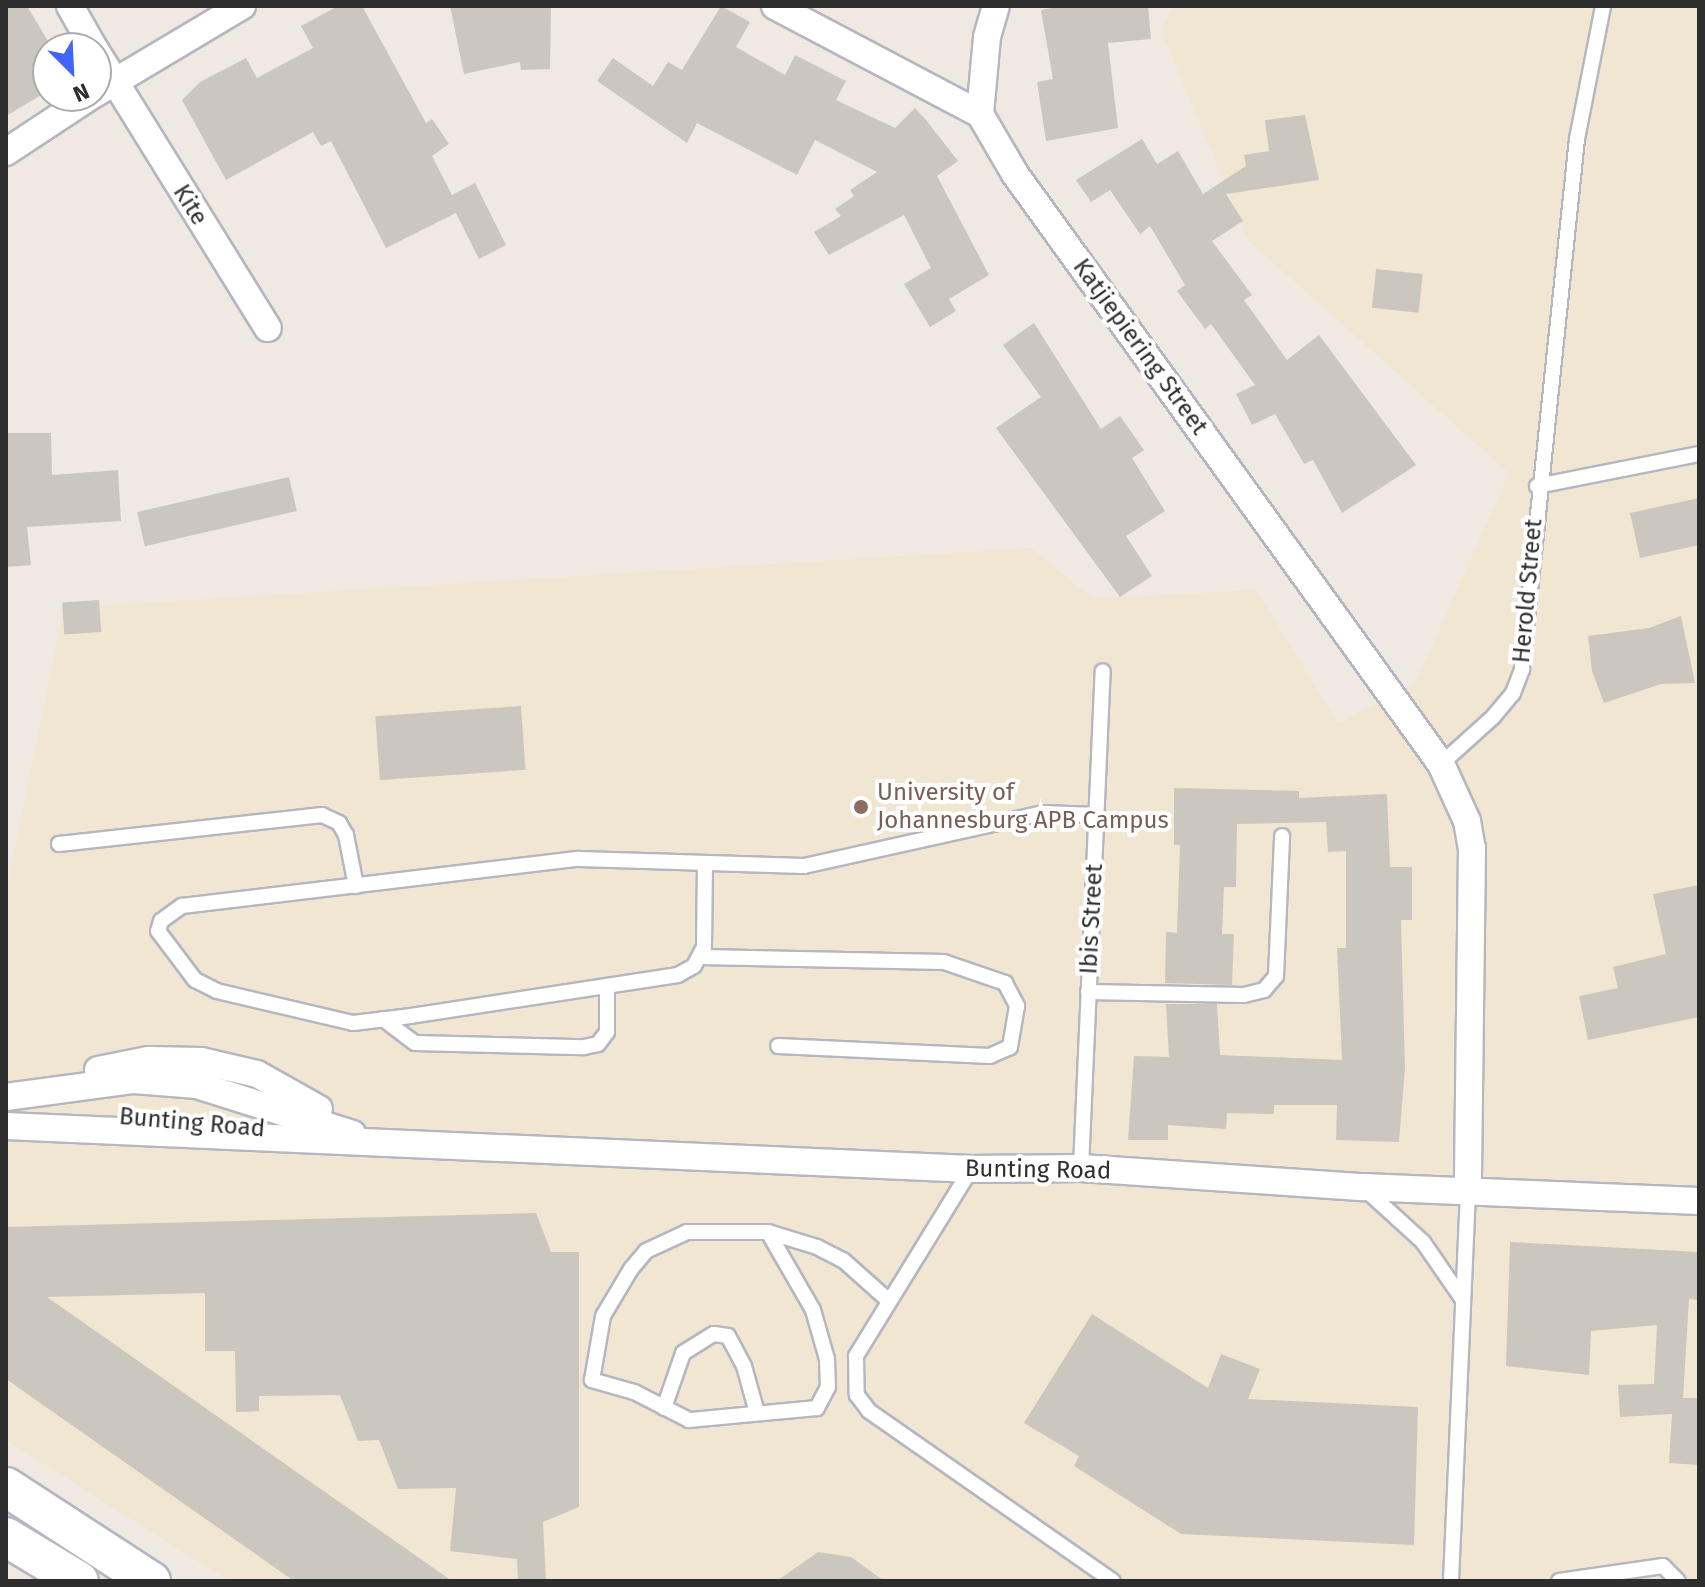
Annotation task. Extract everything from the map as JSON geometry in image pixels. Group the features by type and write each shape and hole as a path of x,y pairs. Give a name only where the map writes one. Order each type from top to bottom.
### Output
{"main road":[{"path":"6,1487 151,1581"},
{"path":"6,1537 79,1581"}],"street":[{"name":"Kite","path":"70,6 85,32"},
{"path":"112,82 242,6"},
{"path":"775,6 980,114 987,37 996,6"},
{"name":"Kite","path":"112,99 268,328"},
{"path":"6,152 67,112"},
{"name":"Katjiepiering Street","path":"980,114 1015,174 1441,764"},
{"path":"1441,764 1464,812 1472,848 1468,1191"},
{"name":"Bunting Road","path":"6,1097 134,1080 197,1085 378,1143"},
{"name":"Bunting Road","path":"6,1124 151,1118 378,1143 971,1169 1081,1168 1363,1187 1699,1201"}],"lane":[{"name":"Herold Street","path":"1441,764 1493,717 1513,693 1522,669 1537,486 1577,139 1603,6"},
{"path":"1537,486 1699,454"},
{"name":"Ibis Street","path":"1081,1168 1103,671"},
{"path":"778,1046 990,1056 1010,1047 1017,1006 1005,983 944,962 701,957 678,975 607,989 353,1023 217,991 195,980 158,931 161,921 182,906 579,859 804,866 1043,813 1096,815"},
{"path":"59,844 322,815 339,823 346,835 356,886"},
{"path":"1088,992 1244,995 1264,990 1276,976 1282,836"},
{"path":"701,957 705,864"},
{"path":"383,1019 415,1043 584,1047 598,1044 607,1032 607,989"},
{"path":"971,1169 856,1356 857,1395 869,1411 1113,1581"},
{"path":"1363,1187 1416,1233 1463,1300"},
{"path":"1451,1581 1468,1191"},
{"path":"768,1232 813,1310 827,1359 828,1387 817,1408 689,1420 592,1380 603,1316 646,1251 663,1240 712,1228 768,1232 843,1260 889,1301"},
{"path":"664,1408 683,1353 714,1334 728,1336 739,1356 757,1413"},
{"path":"1559,1581 1663,1566 1678,1581"}],"shaded area":[{"name":"University of Johannesburg APB Campus","path":"1173,6 1699,6 1699,1581 229,1581 6,1440 6,891 64,608 1031,548 1093,599 1256,590 1338,723 1415,684 1509,473 1248,240 1161,30"}],"building":[{"path":"6,6 27,6 43,32 32,32 32,101 6,116"},
{"path":"338,6 362,6 426,123 432,119 449,144 432,156 452,195 475,183 506,245 479,259 456,213 386,248 331,141 321,146 313,132 226,180 182,100 200,82 246,58 257,78 313,48 301,26"},
{"path":"450,6 551,6 550,69 521,70 520,62 464,74"},
{"path":"721,6 750,22 736,47 785,75 795,55 846,81 836,100 895,128 915,108 958,161 937,176 989,275 949,299 956,311 930,327 904,284 931,268 904,215 829,255 814,232 841,216 835,209 854,196 850,190 877,172 815,140 797,175 697,123 687,143 597,81 613,58 653,86 668,62 682,70"},
{"path":"1062,6 1148,6 1151,39 1108,43 1118,128 1046,141 1037,82 1053,79 1041,10"},
{"path":"1305,115 1319,180 1226,194 1243,221 1212,241 1252,295 1244,300 1287,360 1319,335 1416,465 1342,513 1313,460 1304,464 1275,414 1252,425 1236,394 1255,385 1211,324 1205,329 1177,291 1185,285 1150,226 1140,234 1110,190 1091,202 1076,180 1142,139 1157,164 1178,151 1203,194 1246,166 1244,155 1269,151 1265,120"},
{"path":"1376,269 1423,274 1419,313 1372,308"},
{"path":"1034,323 1101,429 1120,416 1144,450 1132,458 1165,511 1126,536 1152,576 1120,597 996,428 1041,397 1003,345"},
{"path":"6,433 51,433 52,475 118,470 121,521 27,527 31,565 6,567"},
{"path":"289,477 297,511 145,546 137,512"},
{"path":"1699,498 1699,545 1640,558 1630,513"},
{"path":"99,600 101,632 64,635 62,603"},
{"path":"1681,616 1695,683 1661,684 1604,703 1592,671 1588,636 1649,628"},
{"path":"521,706 525,770 380,780 375,716"},
{"path":"1174,788 1299,791 1299,798 1387,794 1390,867 1412,867 1412,920 1401,920 1405,1068 1399,1142 1336,1140 1337,1105 1274,1105 1274,1114 1227,1113 1226,1129 1168,1125 1168,1140 1128,1140 1134,1056 1169,1057 1166,1004 1217,1004 1220,1055 1342,1060 1337,948 1346,948 1346,851 1328,852 1326,822 1237,824 1236,887 1224,887 1222,934 1234,934 1232,985 1165,983 1166,932 1177,933 1180,845 1174,845"},
{"path":"1699,885 1699,1017 1588,1040 1579,996 1618,988 1613,967 1666,954 1653,894"},
{"path":"536,1213 551,1252 579,1252 579,1507 543,1522 546,1581 518,1581 517,1559 450,1551 456,1488 398,1489 379,1440 358,1441 340,1395 259,1396 259,1411 236,1412 235,1351 205,1351 205,1293 47,1297 452,1581 294,1581 6,1379 6,1227"},
{"path":"1510,1242 1699,1252 1699,1300 1689,1299 1683,1398 1699,1398 1699,1465 1669,1463 1672,1414 1620,1417 1618,1385 1654,1384 1657,1325 1591,1331 1589,1375 1506,1366"},
{"path":"1092,1314 1208,1388 1221,1354 1260,1369 1248,1399 1418,1407 1414,1545 1181,1534 1074,1466 1079,1456 1024,1423"},
{"path":"818,1552 851,1557 884,1581 777,1581"}],"place":[{"name":"University of Johannesburg APB Campus","path":"861,807"}]}
